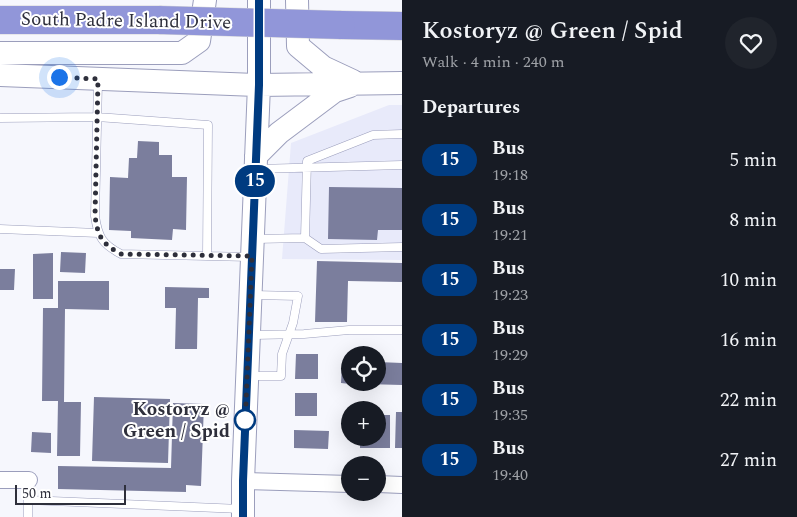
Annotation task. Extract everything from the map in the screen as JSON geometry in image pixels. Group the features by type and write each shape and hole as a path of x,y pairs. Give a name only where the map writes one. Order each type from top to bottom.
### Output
{"highway":[{"name":"South Padre Island Drive","path":"0,20 159,20 402,26"}],"main road":[{"path":"0,52 182,53 199,41 205,0"},
{"path":"243,513 259,85 259,0"},
{"path":"297,0 298,46 323,68 358,84"},
{"path":"0,75 259,85 402,83"},
{"path":"256,162 279,133 335,91 358,84"}],"street":[{"path":"0,480 29,480"},
{"path":"243,481 341,484"},
{"path":"386,484 402,485"}],"lane":[{"path":"98,79 95,216 98,233 107,246 121,254 207,256 304,238 321,249 402,247"},
{"path":"0,118 97,117 208,125 207,256"},
{"path":"304,238 307,160 373,136 402,134"},
{"path":"256,162 307,168 402,165"},
{"path":"0,230 98,233"},
{"path":"247,376 281,376 282,354 295,315 298,296 250,295"},
{"path":"249,335 289,335 349,330 402,330"},
{"path":"28,517 29,480"},
{"path":"28,500 243,513"}],"shaded area":[{"path":"389,105 402,105 402,260 282,259 291,143"}],"building":[{"path":"138,141 159,142 159,155 172,155 172,177 187,177 186,230 173,229 172,240 131,238 131,231 109,230 110,177 128,178 129,158 137,158"},
{"path":"329,187 402,188 402,230 378,230 377,240 328,239"},
{"path":"61,252 86,253 85,273 60,272"},
{"path":"53,253 53,299 33,299 33,254"},
{"path":"317,261 402,263 402,282 348,281 347,322 315,322"},
{"path":"0,269 15,269 14,290 0,290"},
{"path":"58,281 109,281 109,310 65,309 64,402 81,402 80,456 57,456 58,401 42,401 43,308 58,308"},
{"path":"165,287 209,288 209,298 198,298 197,349 175,349 176,308 165,308"},
{"path":"296,354 318,354 318,379 295,379"},
{"path":"386,362 402,363 402,385 386,385"},
{"path":"295,393 317,393 317,416 295,416"},
{"path":"94,397 170,399 168,463 92,461"},
{"path":"173,403 204,404 201,486 186,485 186,492 58,489 58,466 171,468"},
{"path":"396,412 402,412 402,448 395,448"},
{"path":"386,415 390,415 390,448 360,448 360,446 386,446"},
{"path":"294,430 329,431 328,449 294,448"},
{"path":"32,432 51,433 51,453 31,452"}],"bus line":[{"name":"15","path":"243,517 259,85 259,0"}],"place":[{"name":"Kostoryz @ Green / Spid","path":"245,420"}],"route":[{"path":"59,77 98,79 95,216 98,233 107,246 121,254 252,256 245,428 245,420"}]}
